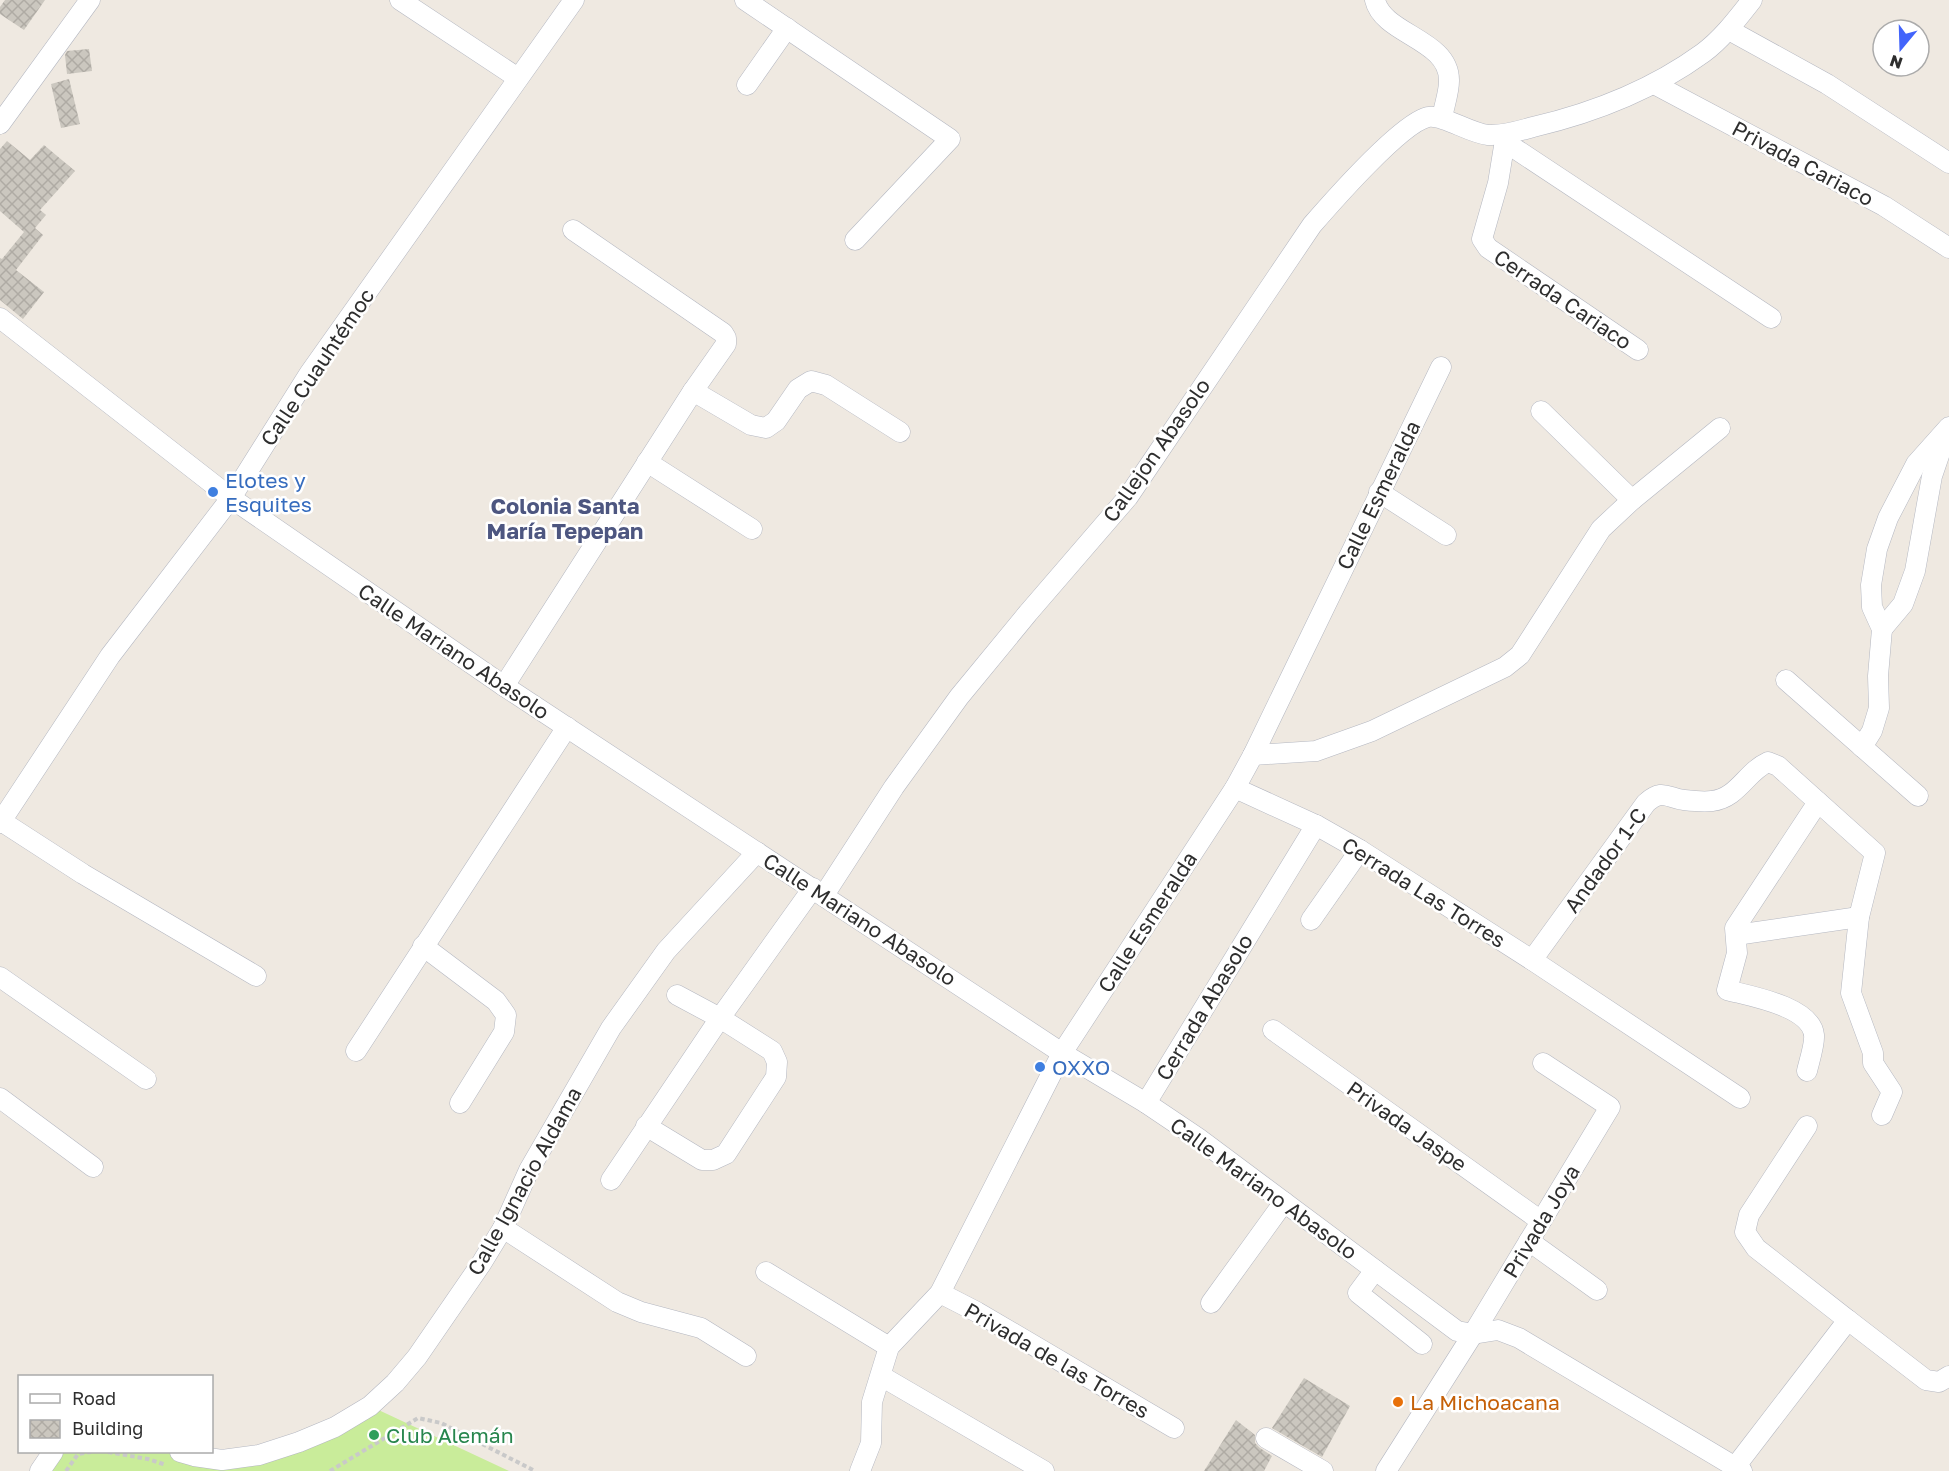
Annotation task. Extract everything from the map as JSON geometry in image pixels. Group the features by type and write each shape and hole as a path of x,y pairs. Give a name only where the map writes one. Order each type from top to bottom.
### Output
{"street":[{"path":"0,124 89,0"},
{"path":"400,0 518,78"},
{"name":"Calle Cuauhtémoc","path":"1,822 110,656 231,498 309,374 574,0"},
{"path":"745,0 950,139 855,240"},
{"path":"1375,0 1383,14 1436,52 1444,64 1449,79 1442,118 1465,130 1505,138 1771,318"},
{"path":"1505,138 1603,107 1654,84 1703,53 1729,30 1752,0"},
{"path":"747,85 787,28"},
{"path":"1729,30 1827,84 1949,163"},
{"name":"Privada Cariaco","path":"1654,84 1884,206 1949,248"},
{"name":"Callejon Abasolo","path":"611,1180 720,1018 818,892 959,697 1128,497 1312,225 1342,190 1412,123 1429,117 1442,118"},
{"name":"Cerrada Cariaco","path":"1505,138 1498,183 1482,239 1488,248 1638,350"},
{"path":"504,686 693,391 726,344 723,333 573,230"},
{"name":"Calle Mariano Abasolo","path":"0,318 231,498 504,686 1062,1053 1146,1103 1198,1138 1457,1331 1473,1334 1498,1330 1519,1338 1739,1469"},
{"name":"Calle Esmeralda","path":"860,1471 871,1443 872,1402 889,1347 940,1293 1062,1053 1234,788 1253,755 1441,367"},
{"path":"693,391 751,425 766,428 776,421 798,389 811,381 826,385 900,432"},
{"path":"1541,411 1632,500"},
{"path":"1882,629 1903,604 1915,571 1932,476 1949,427"},
{"path":"1862,747 1872,731 1879,708 1878,676 1882,629 1872,607 1871,585 1877,549 1888,518 1916,464 1949,427"},
{"path":"1253,755 1316,751 1372,731 1505,667 1520,655 1600,529 1720,428"},
{"path":"648,462 752,529"},
{"path":"1379,492 1446,536"},
{"path":"1786,680 1918,796"},
{"path":"356,1051 567,727"},
{"name":"Andador 1-C","path":"1532,960 1646,803 1655,795 1667,795 1682,800 1714,801 1733,794 1757,767 1768,762 1778,766 1875,853 1859,917 1851,993 1873,1053 1873,1063 1892,1092 1882,1114"},
{"name":"Cerrada Las Torres","path":"1234,788 1316,825 1360,850 1532,960 1740,1098"},
{"path":"1807,1071 1814,1034 1806,1020 1797,1012 1783,1006 1727,990 1737,953 1735,928 1818,802"},
{"path":"1,822 83,874 256,976"},
{"name":"Cerrada Abasolo","path":"1146,1103 1316,825"},
{"path":"1311,920 1360,850"},
{"name":"Calle Ignacio Aldama","path":"178,1460 194,1456 222,1460 259,1455 299,1442 335,1427 370,1406 395,1383 417,1357 503,1228 529,1170 611,1028 666,951 757,852"},
{"path":"1736,935 1859,917"},
{"path":"423,946 496,1000 506,1015 504,1032 460,1103"},
{"path":"0,977 146,1079"},
{"path":"646,1126 702,1160 713,1160 726,1154 776,1077 777,1062 772,1051 720,1018 677,995"},
{"name":"Privada Jaspe","path":"1274,1030 1541,1221"},
{"name":"Privada Joya","path":"1386,1471 1473,1334 1610,1107 1544,1063"},
{"path":"0,1098 93,1167"},
{"path":"1807,1126 1749,1215 1745,1232 1756,1248 1926,1380 1939,1382 1949,1376"},
{"path":"1211,1303 1284,1202"},
{"path":"503,1228 617,1302 641,1312 700,1328 746,1356"},
{"path":"1529,1241 1597,1290"},
{"path":"1375,1270 1358,1293 1422,1344"},
{"path":"766,1272 889,1347"},
{"name":"Privada de las Torres","path":"940,1293 977,1312 1174,1428"},
{"path":"1739,1469 1848,1320"},
{"path":"880,1376 1044,1471"},
{"path":"1266,1438 1323,1471"},
{"path":"40,1471 52,1453"}],"path":[{"path":"330,1471 418,1418 441,1423 535,1471"},
{"path":"66,1471 78,1454 84,1453"},
{"path":"114,1453 148,1459 178,1460"}],"green space":[{"name":"Club Alemán","path":"370,1406 509,1471 40,1471 52,1453 185,1453 222,1460"}],"building":[{"path":"5,0 45,0 24,30 0,14 0,7"},
{"path":"89,49 92,71 67,74 65,55 67,51"},
{"path":"69,79 80,124 61,128 51,84"},
{"path":"7,141 30,160 44,145 75,171 40,210 46,215 35,228 43,235 16,270 44,292 23,319 0,300 0,258 2,259 24,232 0,211 0,149"},
{"path":"1304,1378 1350,1406 1322,1457 1272,1428"},
{"path":"1236,1420 1255,1435 1255,1443 1260,1448 1272,1456 1264,1471 1204,1471"}],"place":[{"name":"Elotes y Esquites","path":"213,492"},
{"name":"OXXO","path":"1040,1067"},
{"name":"La Michoacana","path":"1398,1402"},
{"name":"Club Alemán","path":"374,1435"}],"district":[{"name":"Colonia Santa María Tepepan","path":"565,518"}]}
